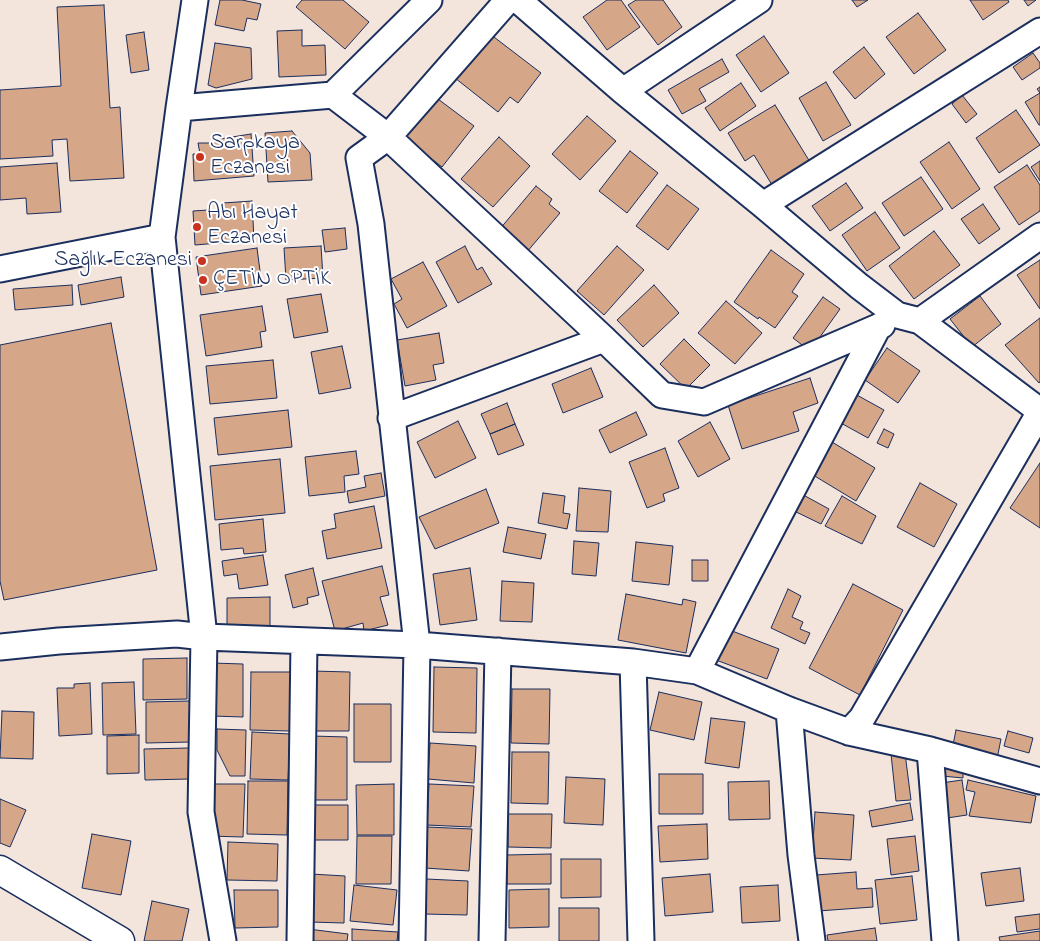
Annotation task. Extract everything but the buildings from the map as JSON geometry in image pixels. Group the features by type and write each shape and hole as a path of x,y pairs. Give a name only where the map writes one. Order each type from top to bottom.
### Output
{"street":[{"path":"195,0 162,237 204,637 200,812 223,941"},
{"path":"179,108 333,95 429,0"},
{"path":"412,941 417,645 370,224 359,158 388,137 508,0"},
{"path":"518,0 623,91 763,205 899,321 1040,411 862,718 849,732"},
{"path":"623,91 758,0"},
{"path":"763,205 1040,32"},
{"path":"333,95 388,137 662,395 704,402 899,321 1040,236"},
{"path":"0,269 162,237"},
{"path":"697,671 899,321"},
{"path":"391,418 604,339"},
{"path":"0,647 59,641 177,634 204,637 417,645 633,662 697,671 789,710 849,732 930,750 1040,780"},
{"path":"300,941 304,641"},
{"path":"492,941 498,650"},
{"path":"633,662 641,941"},
{"path":"789,710 801,855 812,941"},
{"path":"930,750 945,941"},
{"path":"0,870 120,941"}],"place":[{"name":"Sarpkaya Eczanesi","path":"200,157"},
{"name":"Abı Hayat Eczanesi","path":"197,227"},
{"name":"Sağlık Eczanesi","path":"202,261"},
{"name":"ÇETİN OPTİK","path":"203,280"}]}
